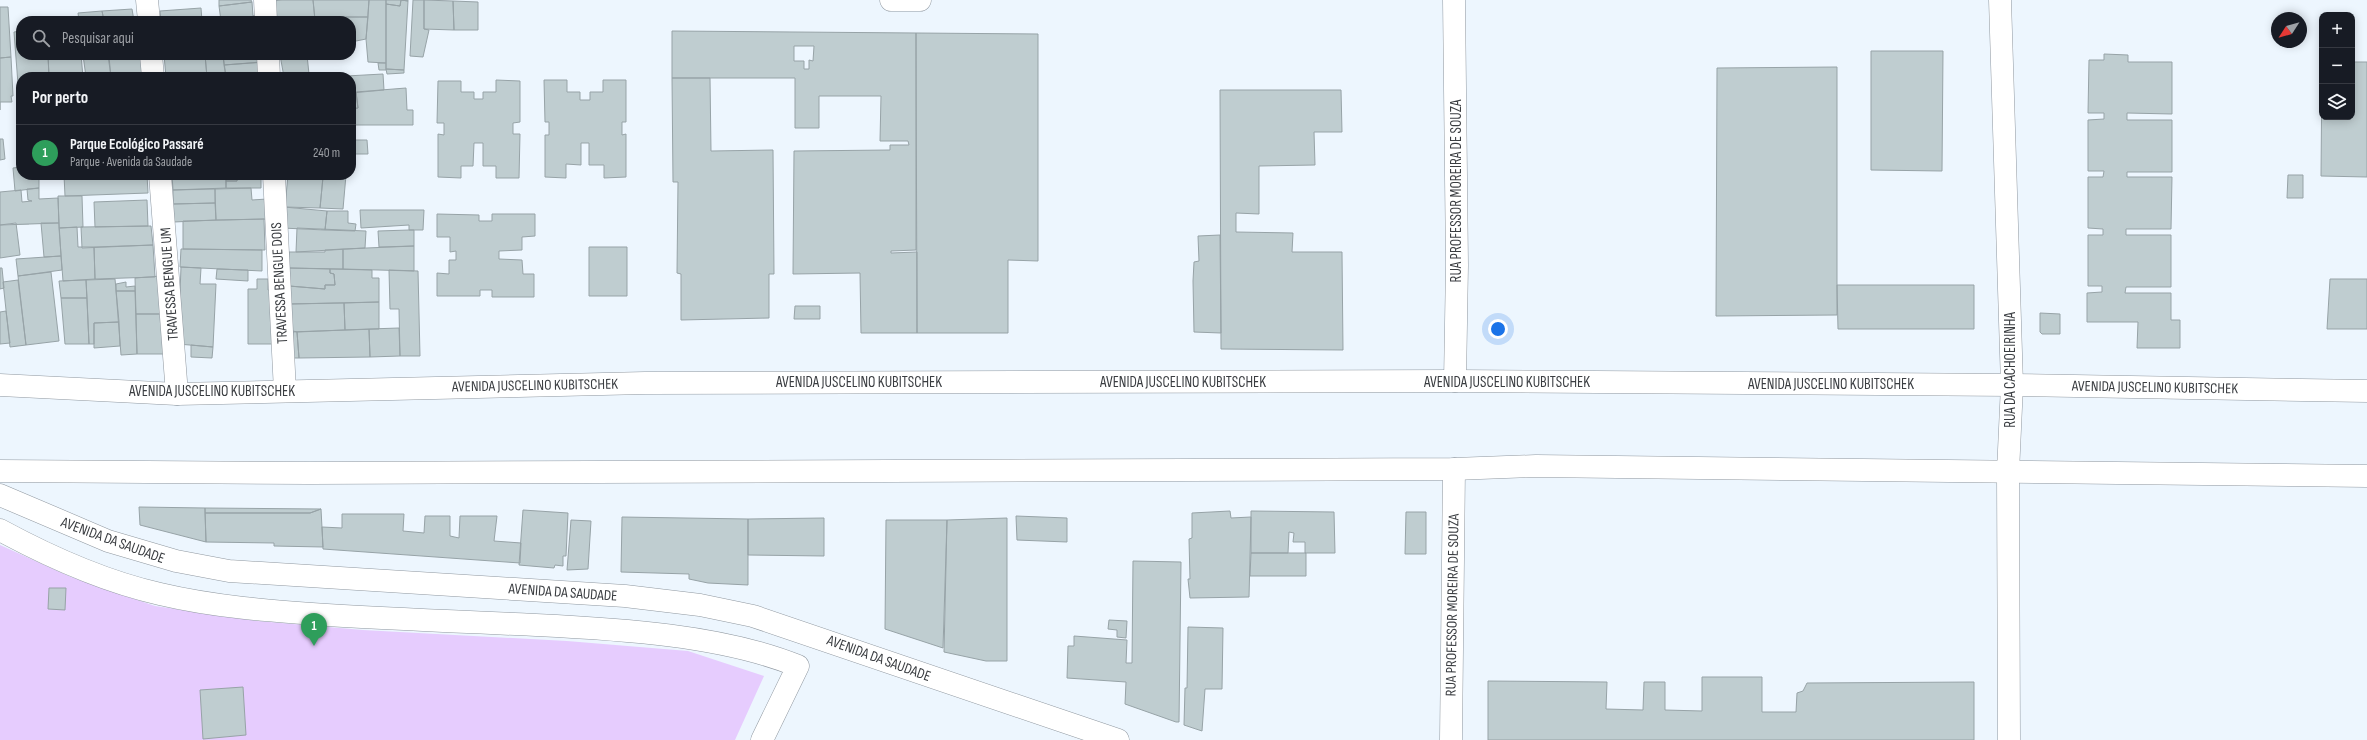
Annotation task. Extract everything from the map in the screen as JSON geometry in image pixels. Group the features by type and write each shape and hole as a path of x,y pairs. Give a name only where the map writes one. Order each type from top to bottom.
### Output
{"main road":[{"path":"147,0 149,16"},
{"path":"265,0 266,16"},
{"path":"891,0 920,0"},
{"name":"RUA PROFESSOR MOREIRA DE SOUZA","path":"1454,0 1458,264 1455,382"},
{"name":"RUA DA CACHOEIRINHA","path":"2000,0 2012,385 2008,472 2009,740"},
{"path":"151,60 153,72"},
{"path":"268,60 269,72"},
{"name":"TRAVESSA BENGUE UM","path":"160,180 177,394"},
{"name":"TRAVESSA BENGUE DOIS","path":"274,180 284,391"},
{"name":"AVENIDA JUSCELINO KUBITSCHEK","path":"0,385 177,394 645,383 1455,382 2012,385 2367,391"},
{"path":"0,471 310,473 1454,469 1536,466 2367,476"},
{"name":"RUA PROFESSOR MOREIRA DE SOUZA","path":"1451,740 1454,469"},
{"name":"AVENIDA DA SAUDADE","path":"0,495 108,542 176,562 230,571 625,596 700,605 753,616 1118,740"},
{"path":"0,530 105,577 158,594 207,604 259,610 354,616 602,628 708,643 774,657 798,666 762,740"}],"shaded area":[{"path":"0,545 71,577 155,606 258,621 363,630 567,641 688,651 764,676 735,740 0,740"}],"building":[{"path":"219,0 251,0 252,2 219,6"},
{"path":"313,0 315,16 274,16 272,1"},
{"path":"313,0 369,0 368,17 315,16"},
{"path":"369,0 386,0 386,63 368,62 366,39"},
{"path":"386,0 401,0 400,6 386,4"},
{"path":"401,0 408,1 404,70 386,69 386,4 400,6"},
{"path":"413,0 424,0 424,29 429,30 423,57 410,56"},
{"path":"424,0 453,1 454,30 424,29"},
{"path":"453,1 478,2 478,30 454,30"},
{"path":"252,2 253,16 220,16 219,6"},
{"path":"0,7 8,7 11,57 0,58"},
{"path":"201,8 202,16 160,16 160,11"},
{"path":"132,9 133,16 103,16 102,11"},
{"path":"102,11 103,16 78,16 78,13"},
{"path":"356,17 368,17 366,39 356,41"},
{"path":"672,31 916,33 916,250 891,251 891,253 917,252 917,333 861,333 860,273 793,274 794,151 890,150 890,145 909,145 908,141 880,141 881,96 819,96 819,128 795,128 795,78 672,78","holes":["794,46 814,46 813,61 809,60 809,69 804,69 804,61 794,61"]},
{"path":"14,32 16,32 16,58"},
{"path":"916,33 1038,34 1038,261 1008,260 1008,333 917,333"},
{"path":"1871,51 1943,51 1942,171 1871,170"},
{"path":"2104,54 2128,55 2128,62 2172,62 2172,114 2127,113 2127,120 2172,120 2172,172 2127,172 2127,177 2172,177 2171,229 2126,229 2126,235 2171,235 2171,287 2126,287 2125,293 2171,293 2171,320 2180,320 2180,348 2137,348 2138,322 2087,322 2087,293 2102,292 2102,286 2088,286 2088,235 2103,235 2103,229 2088,228 2088,177 2103,177 2104,171 2088,171 2088,120 2104,119 2104,113 2088,113 2089,60 2104,60"},
{"path":"11,57 12,102 0,102 0,58"},
{"path":"16,60 48,60 49,72 17,72"},
{"path":"48,60 81,60 83,72 49,72"},
{"path":"84,60 109,60 110,72 85,72"},
{"path":"109,60 141,60 142,72 110,72"},
{"path":"164,60 205,60 207,72 166,72"},
{"path":"205,60 224,60 225,72 207,72"},
{"path":"224,60 261,60 261,62 224,65"},
{"path":"281,60 308,60 309,72 283,72"},
{"path":"266,62 267,72 225,72 224,65"},
{"path":"2355,62 2367,62 2367,177 2321,176 2321,120 2355,120"},
{"path":"378,63 386,63 386,70 379,70"},
{"path":"1837,67 1837,315 1716,316 1717,68"},
{"path":"386,69 404,70 404,73 387,74"},
{"path":"383,74 384,90 356,93 356,75"},
{"path":"672,78 710,78 711,151 773,150 774,274 769,274 769,318 681,320 681,274 677,273 678,182 673,182"},
{"path":"496,80 520,81 520,122 513,123 513,134 520,134 519,178 496,178 496,166 483,166 483,143 474,143 473,166 461,166 461,178 438,177 438,134 444,135 444,123 437,123 438,81 461,81 461,92 474,92 474,99 483,99 483,92 496,92"},
{"path":"544,80 567,80 567,92 580,92 580,100 590,100 590,92 603,92 603,80 626,80 626,122 622,122 622,135 626,134 626,177 604,178 604,165 589,165 589,143 581,143 581,165 566,164 566,178 545,177 545,135 549,135 549,122 545,122"},
{"path":"406,88 407,110 413,110 413,125 356,125 356,108 358,108 356,92"},
{"path":"1220,90 1341,90 1342,132 1314,132 1315,165 1259,166 1259,214 1236,213 1236,232 1293,233 1292,252 1342,252 1343,350 1221,349"},
{"path":"356,92 358,108 356,108"},
{"path":"0,139 3,139 5,159 0,160"},
{"path":"356,140 367,140 368,154 356,154"},
{"path":"13,168 16,168 16,180 39,180 39,188 15,191"},
{"path":"2288,175 2303,175 2303,198 2287,198"},
{"path":"64,180 147,180 148,193 65,196"},
{"path":"172,180 226,180 226,188 173,190"},
{"path":"226,180 237,180 237,181"},
{"path":"261,180 261,188 226,188 226,181"},
{"path":"288,180 323,180 320,208 285,207"},
{"path":"323,180 346,180 343,209 320,208"},
{"path":"39,188 39,199 58,198 59,223 0,225 0,192 21,190 22,202 32,201 28,200 27,189"},
{"path":"251,188 252,200 267,199 268,219 216,220 215,189"},
{"path":"215,189 215,203 173,204 173,190"},
{"path":"58,196 82,196 83,227 59,228"},
{"path":"147,200 148,226 95,227 94,202"},
{"path":"215,203 216,220 174,222 173,204"},
{"path":"284,207 327,211 325,230 282,228"},
{"path":"360,210 424,210 423,230 409,230 409,225 361,228"},
{"path":"327,211 348,211 348,223 356,224 355,231 325,230"},
{"path":"437,214 479,215 479,221 492,221 492,214 535,214 535,236 522,237 522,250 499,251 499,259 522,260 523,274 534,274 534,297 492,297 492,290 480,290 480,296 437,296 437,273 449,274 449,260 456,260 456,251 450,252 450,237 437,237"},
{"path":"264,219 265,250 183,249 183,221"},
{"path":"16,223 20,255 0,258 0,225"},
{"path":"41,223 59,223 61,256 44,257"},
{"path":"151,226 153,245 82,248 81,227"},
{"path":"77,227 78,247 94,247 95,279 63,281 59,228"},
{"path":"297,228 366,231 365,248 296,252"},
{"path":"414,230 414,246 379,247 378,231"},
{"path":"1220,235 1221,333 1194,332 1193,281 1194,262 1199,261 1198,236"},
{"path":"153,245 155,277 95,279 94,247"},
{"path":"414,246 414,271 343,269 343,249"},
{"path":"589,247 627,247 627,296 589,296"},
{"path":"181,249 262,250 262,271 180,267"},
{"path":"343,249 343,269 289,268 289,252 325,252 325,250"},
{"path":"61,256 62,270 18,276 16,259"},
{"path":"181,267 201,268 200,284 216,284 213,347 178,344"},
{"path":"0,268 2,268 4,288 0,289"},
{"path":"289,268 330,269 330,273 334,274 335,285 325,285 325,289 289,286"},
{"path":"217,269 248,270 248,281 216,279"},
{"path":"330,269 372,270 372,278 379,278 379,302 289,304 289,286 325,289 325,285 335,285 334,274 330,273"},
{"path":"389,270 418,271 420,356 400,356 399,309 390,309"},
{"path":"51,272 59,341 26,345 18,276"},
{"path":"161,276 164,314 136,314 135,278"},
{"path":"115,279 119,322 94,323 94,344 89,344 86,280"},
{"path":"257,279 268,279 268,290 274,291 272,344 248,344 248,289 257,289"},
{"path":"2330,279 2367,279 2367,329 2327,329"},
{"path":"18,280 26,345 10,347 3,282"},
{"path":"86,280 87,298 61,298 59,281"},
{"path":"126,282 126,287 135,286 135,291 116,291 116,284"},
{"path":"1837,285 1974,285 1974,329 1838,329"},
{"path":"116,291 135,291 137,354 121,355"},
{"path":"61,298 87,298 89,344 65,344"},
{"path":"379,302 379,329 345,330 344,303"},
{"path":"344,303 345,330 290,332 289,304"},
{"path":"795,306 820,306 820,319 794,319"},
{"path":"6,311 10,343 0,344 0,312"},
{"path":"2040,313 2060,314 2060,334 2042,334 2040,332"},
{"path":"136,314 164,314 166,354 137,354"},
{"path":"119,322 120,346 94,348 94,323"},
{"path":"399,328 400,356 370,357 369,329"},
{"path":"369,329 370,357 299,358 297,332"},
{"path":"293,331 297,332 299,358 293,358"},
{"path":"191,345 213,347 212,358 191,357"},
{"path":"139,507 205,508 206,542 140,525"},
{"path":"205,508 321,509 310,513 205,513"},
{"path":"321,509 323,547 274,546 274,543 206,542 205,513 310,513"},
{"path":"523,510 568,513 566,556 563,556 563,566 555,565 554,568 519,565"},
{"path":"1230,511 1231,518 1251,517 1249,597 1190,598 1188,579 1190,579 1189,539 1192,538 1192,513"},
{"path":"1251,511 1334,512 1335,553 1305,553 1305,542 1293,542 1294,533 1289,532 1288,553 1251,553"},
{"path":"1406,512 1426,512 1426,554 1405,554"},
{"path":"342,514 404,514 403,531 424,533 425,516 450,516 450,536 459,538 460,516 497,516 494,541 521,543 520,563 323,549 322,527 342,528"},
{"path":"1016,516 1067,518 1067,542 1017,540"},
{"path":"622,517 748,519 748,585 708,583 689,579 689,574 621,572"},
{"path":"824,518 824,556 748,555 748,519"},
{"path":"1007,518 1007,661 986,661 944,652 947,520"},
{"path":"571,520 591,521 588,569 567,570"},
{"path":"886,520 947,520 943,648 885,629"},
{"path":"1251,553 1306,553 1306,576 1250,576"},
{"path":"1133,561 1181,562 1179,722 1125,704 1126,682 1067,678 1068,646 1074,646 1074,636 1127,640 1126,663 1132,663"},
{"path":"49,588 66,588 65,610 48,609"},
{"path":"1109,620 1127,621 1126,638 1117,637 1117,630 1108,629"},
{"path":"1188,627 1223,628 1222,689 1205,689 1202,731 1184,725 1185,688 1187,688"},
{"path":"1702,677 1762,677 1762,712 1796,712 1797,693 1803,691 1807,683 1974,682 1974,740 1488,740 1488,681 1607,682 1606,709 1643,710 1644,682 1665,682 1665,710 1702,711"},
{"path":"243,687 246,735 203,739 200,690"}],"place":[{"name":"Parque Ecológico Passaré","path":"314,646"}]}
